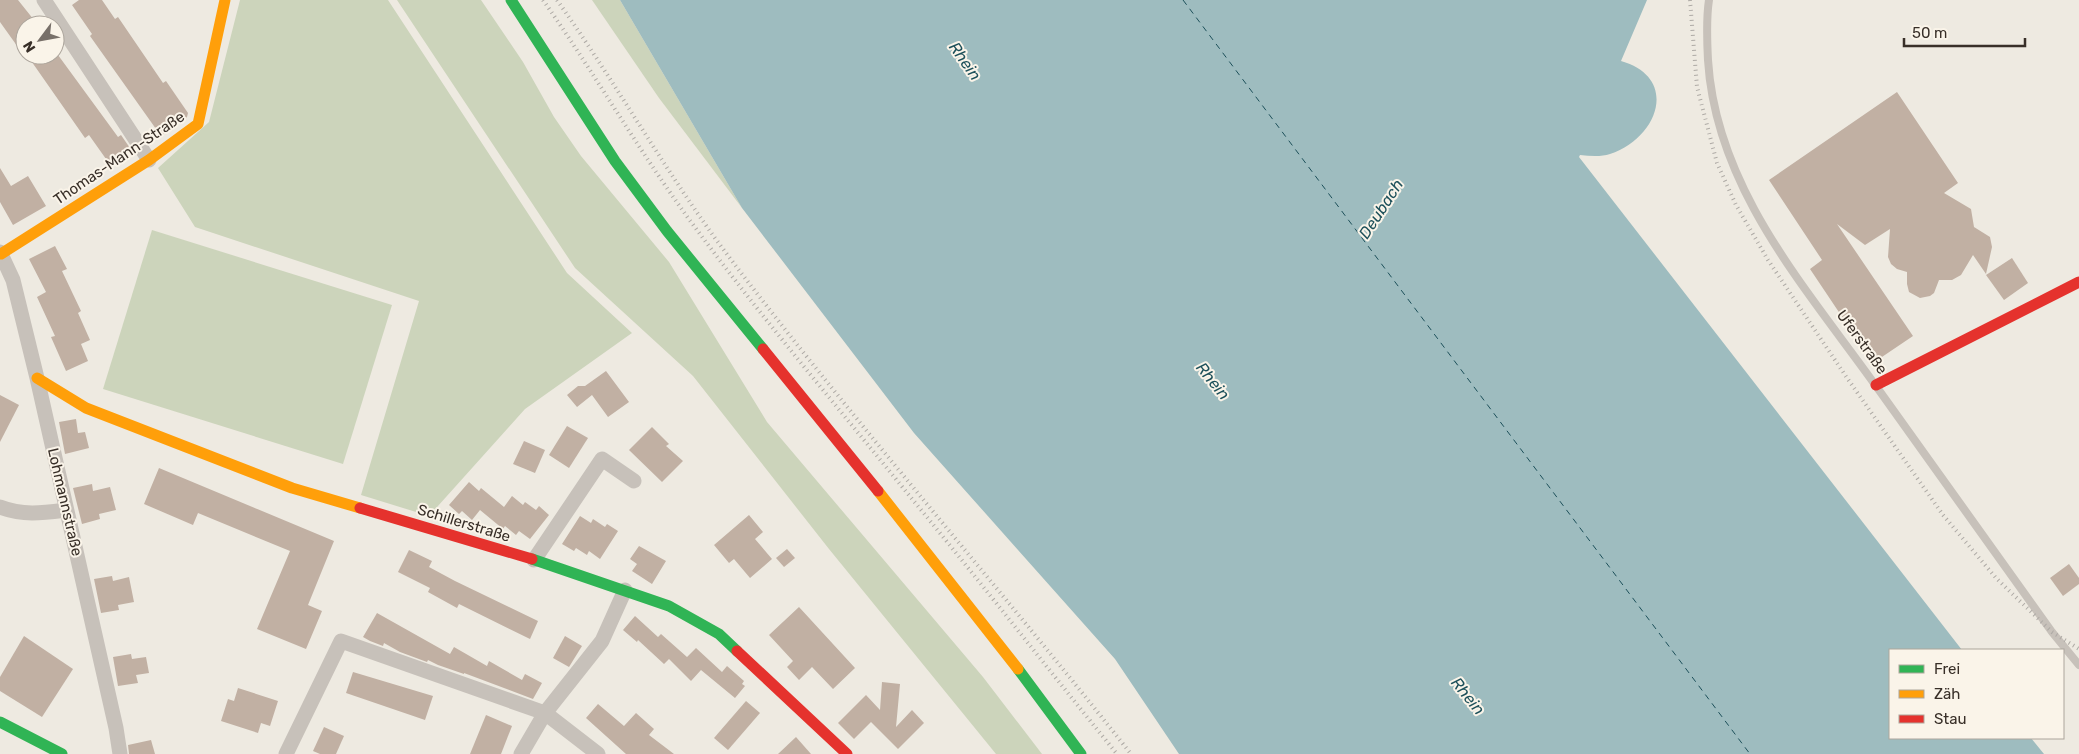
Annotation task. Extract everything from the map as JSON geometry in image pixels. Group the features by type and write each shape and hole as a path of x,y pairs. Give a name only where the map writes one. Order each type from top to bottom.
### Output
{"street":[{"path":"44,0 149,160"},
{"name":"Thomas-Mann-Straße","path":"0,253 149,160 198,124 225,0"},
{"path":"511,0 615,161 667,231 989,630 1081,754"},
{"name":"Lohmannstraße","path":"0,253 13,280 37,378 116,728 120,754"},
{"path":"1876,385 2079,282"},
{"name":"Schillerstraße","path":"37,378 86,408 292,488 534,560 669,606 719,634 847,754"},
{"path":"534,560 602,459 634,481"},
{"path":"0,507 26,514 66,510"},
{"path":"521,754 545,713 602,641 625,590"},
{"path":"286,754 341,641 545,713 598,754"},
{"path":"0,722 62,754"}],"lane":[{"name":"Uferstraße","path":"1709,0 1707,46 1710,88 1720,131 1735,174 1762,225 1789,266 2052,632 2079,666"}],"green space":[{"path":"240,0 388,0 567,273 632,333 525,409 429,516 361,495 419,301 195,227 158,168 209,122"},
{"path":"397,0 481,0 523,62 554,117 581,156 669,262 767,422 983,677 1042,754 996,754 829,549 693,376 575,268"},
{"path":"592,0 620,0 742,208 659,98"},
{"path":"152,230 392,305 343,464 103,389"}],"water":[{"path":"620,0 1647,0 1621,61 1639,69 1651,80 1656,94 1656,108 1650,122 1640,135 1627,146 1607,155 1580,155 1579,157 1961,649 1889,649 1889,739 2032,739 2044,754 1179,754 1115,659 914,433 742,208"}],"building":[{"path":"0,0 18,0 30,15 15,15 15,43 0,22"},
{"path":"79,0 102,0 115,19 118,17 163,83 166,81 188,113 187,117 161,136 90,36 92,34 72,5"},
{"path":"34,65 65,65 118,137 121,135 132,151 111,166 89,135 85,138"},
{"path":"1897,92 1958,183 1944,193 1971,209 1974,227 1990,237 1992,247 1986,274 1973,255 1961,275 1952,280 1939,280 1934,293 1920,298 1909,292 1907,272 1897,269 1891,264 1888,257 1890,229 1865,245 1837,224 1913,336 1873,363 1810,269 1822,260 1769,180"},
{"path":"0,168 11,186 28,176 46,206 13,225 0,202"},
{"path":"55,246 67,269 62,271 81,311 78,313 90,340 81,344 88,361 66,371 51,337 55,336 37,297 46,292 29,259"},
{"path":"2012,258 2028,283 2004,300 1986,275"},
{"path":"606,371 629,402 608,417 592,395 577,407 567,395 578,386 585,386"},
{"path":"0,395 19,405 0,442"},
{"path":"76,419 78,433 85,432 89,448 65,454 59,422"},
{"path":"567,426 588,438 569,468 549,455"},
{"path":"652,427 669,444 666,446 683,461 662,482 629,450"},
{"path":"524,441 545,450 535,473 513,464"},
{"path":"159,468 334,541 308,605 322,611 306,649 257,629 290,551 198,513 193,525 144,504"},
{"path":"469,482 479,491 481,488 504,507 512,496 523,505 525,502 536,510 539,506 549,515 530,539 519,531 516,535 505,526 503,529 480,510 472,520 462,511 459,514 449,505"},
{"path":"92,484 93,491 110,487 116,510 99,514 100,519 82,524 73,488"},
{"path":"749,515 763,532 755,539 772,559 750,578 734,559 729,563 714,545"},
{"path":"580,516 591,523 593,519 605,527 607,524 618,531 600,559 589,551 587,555 576,548 574,551 562,544"},
{"path":"639,546 666,561 652,584 632,571 637,564 630,559"},
{"path":"787,549 795,558 784,567 776,558"},
{"path":"409,550 432,561 429,567 538,621 530,639 459,604 457,608 428,592 430,588 398,572"},
{"path":"2069,564 2079,578 2079,584 2063,596 2050,578"},
{"path":"112,576 113,581 129,577 134,602 118,605 119,610 101,613 94,579"},
{"path":"799,607 855,668 833,689 812,667 799,680 787,667 793,661 769,635"},
{"path":"377,613 450,654 454,647 487,666 489,661 522,680 525,674 542,683 533,699 428,660 427,662 400,652 384,643 383,646 370,641 363,637"},
{"path":"635,616 658,637 661,634 687,657 696,648 722,672 727,666 744,681 742,684 745,686 735,698 701,670 691,681 669,659 664,664 638,640 637,642 623,630"},
{"path":"24,636 73,669 42,717 0,691 0,677"},
{"path":"565,636 582,646 569,667 553,658"},
{"path":"131,654 132,659 146,657 149,673 136,675 138,683 118,686 113,657"},
{"path":"353,672 433,696 425,720 346,693"},
{"path":"882,682 900,684 896,727 912,710 924,723 898,749 871,722 854,739 838,723 866,695 880,710"},
{"path":"238,688 278,701 270,726 261,723 258,733 221,721 228,699 234,701"},
{"path":"746,701 760,713 728,750 714,738"},
{"path":"598,704 624,726 636,713 654,729 649,735 674,754 626,754 586,718"},
{"path":"486,715 512,726 501,754 470,754"},
{"path":"324,727 344,736 336,754 320,754 313,751"},
{"path":"796,737 811,754 778,754"},
{"path":"151,740 155,754 129,754 128,745"}],"ferry route":[{"path":"1183,0 1750,754"}],"railway":[{"path":"543,0 694,226 773,328 1117,754"},
{"path":"557,0 665,165 732,261 830,386 1131,754"},
{"path":"1690,0 1697,87 1717,163 1736,205 1768,260 1845,375 1943,515 1996,578 2052,632 2079,649"}],"traffic: fast":[{"path":"511,0 615,161 667,231 763,349"},
{"path":"532,559 669,606 719,634 737,651"},
{"path":"1018,669 1081,754"},
{"path":"0,722 62,754"}],"traffic: slow":[{"path":"1,254 149,160 198,124 225,0"},
{"path":"37,378 86,408 292,488 360,508"},
{"path":"878,491 1018,669"}],"traffic: jam":[{"path":"1876,385 2079,282"},
{"path":"763,349 878,491"},
{"path":"360,508 532,559"},
{"path":"737,651 847,754"}],"water label":[{"name":"Rhein","path":"965,61"},
{"name":"Deubach","path":"1381,209"},
{"name":"Rhein","path":"1213,381"},
{"name":"Rhein","path":"1468,696"}]}
